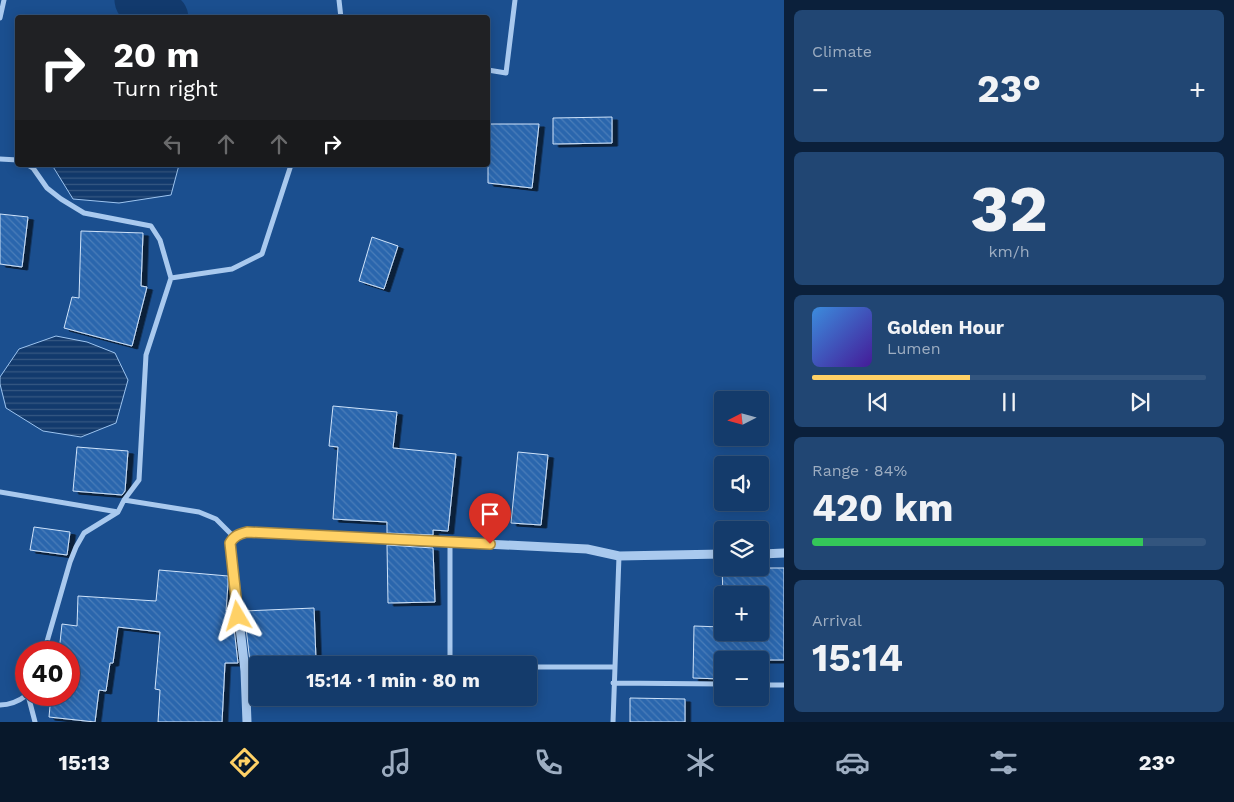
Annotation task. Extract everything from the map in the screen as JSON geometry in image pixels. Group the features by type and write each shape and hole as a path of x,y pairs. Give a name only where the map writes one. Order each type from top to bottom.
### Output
{"street":[{"path":"0,18 4,0"},
{"path":"339,0 341,15"},
{"path":"490,70 506,73 515,0"},
{"path":"0,159 15,160"},
{"path":"31,167 47,188 84,213 151,226 160,240 172,278 146,355 139,480 124,500 118,512 84,533 76,547 47,641"},
{"path":"172,278 232,269 262,254 290,167"},
{"path":"0,492 118,512"},
{"path":"124,500 199,512 216,519 234,537"},
{"path":"247,722 245,671 230,543 239,534 247,532 587,549 619,556 714,554"},
{"path":"450,542 450,656"},
{"path":"769,554 784,553"},
{"path":"612,722 619,556"},
{"path":"537,667 615,667"},
{"path":"614,683 714,684"},
{"path":"769,685 784,685"},
{"path":"0,705 15,703"},
{"path":"31,706 36,722"}],"water":[{"path":"53,167 178,167 171,195 119,203 73,199"},
{"path":"56,336 87,342 115,353 128,380 116,423 81,437 43,431 6,408 0,377 19,349"}],"building":[{"path":"612,117 612,143 553,144 553,118"},
{"path":"490,124 539,124 532,188 488,183"},
{"path":"0,214 28,217 22,267 0,264"},
{"path":"81,231 143,233 141,286 147,287 132,346 64,328 72,297 79,298"},
{"path":"372,237 398,246 384,289 359,281"},
{"path":"333,406 397,412 393,448 456,454 448,531 433,530 433,535 387,533 387,522 333,519 338,447 329,446"},
{"path":"77,447 128,451 125,491 122,495 73,491"},
{"path":"518,452 548,455 541,525 511,523"},
{"path":"34,527 70,532 67,555 30,550"},
{"path":"387,545 433,548 435,602 388,603"},
{"path":"769,568 784,568 784,660 769,660 769,651 714,651 714,679 693,678 694,626 714,627 714,641 769,641 769,586 723,586 722,576 769,576"},
{"path":"159,570 228,576 226,611 232,611 238,663 225,663 222,722 158,722 160,690 155,689 160,632 118,627 113,663 110,663 106,691 99,690 95,722 49,717 50,706 80,706 80,641 60,641 62,624 77,626 78,596 156,601"},
{"path":"314,608 316,656 249,656 244,611"},
{"path":"630,698 685,699 685,722 630,722"}],"waterway":[{"path":"140,0 159,15"}],"route":[{"path":"238,616 230,543 239,534 247,532 490,544"}]}
